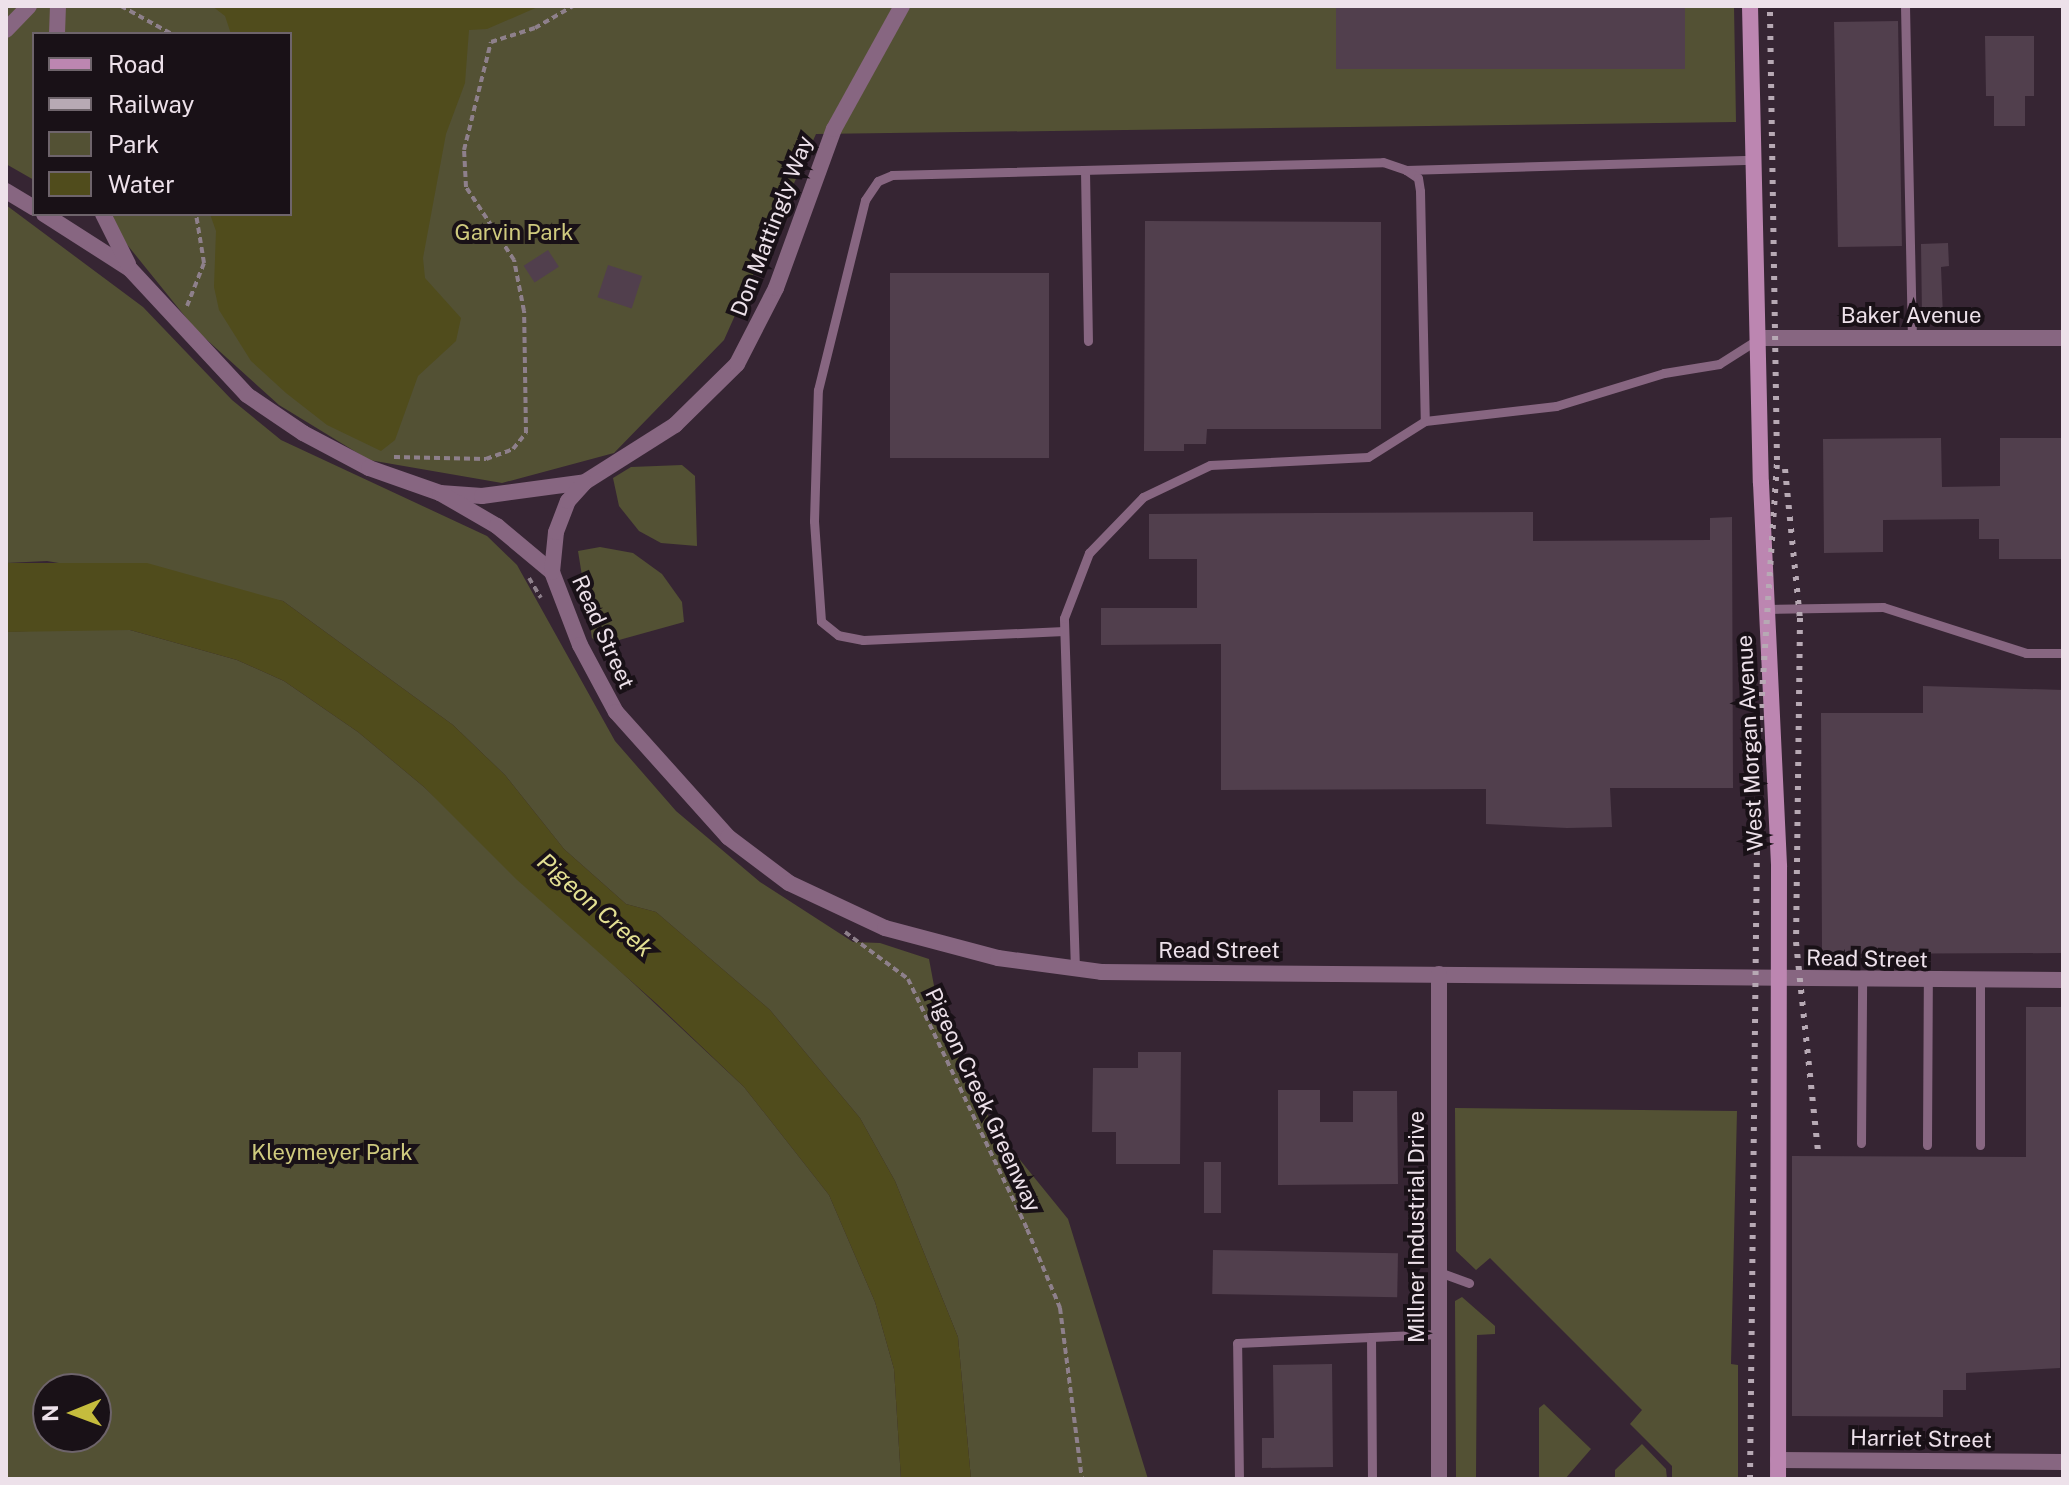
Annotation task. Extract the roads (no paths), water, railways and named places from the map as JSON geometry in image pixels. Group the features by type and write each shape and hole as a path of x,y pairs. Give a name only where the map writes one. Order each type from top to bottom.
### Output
{"street":[{"path":"6,30 29,6"},
{"path":"57,32 58,6"},
{"name":"Don Mattingly Way","path":"47,216 130,269 247,395 303,433 379,472 440,493 516,494 585,482 675,425 737,364 776,288 834,129 902,6"},
{"name":"West Morgan Avenue","path":"1750,6 1779,980 1778,1479"},
{"path":"6,191 32,207"},
{"path":"104,216 130,269"},
{"name":"Baker Avenue","path":"1760,338 2063,338"},
{"name":"Read Street","path":"585,482 568,501 556,532 552,572 580,645 616,712 681,790 769,869 845,913 885,928 998,958 1075,970 1862,982 2063,980"},
{"name":"Read Street","path":"440,493 497,526 552,572"},
{"name":"Millner Industrial Drive","path":"1439,974 1439,1479"},
{"name":"Harriet Street","path":"1778,1460 2063,1462"}],"lane":[{"path":"1905,6 1912,338"},
{"path":"1406,170 1753,160"},
{"path":"1064,631 863,640 838,635 821,621 814,521 818,390 865,200 878,181 892,175 1383,162 1406,170 1418,178 1420,191 1425,421"},
{"path":"1085,171 1088,341"},
{"path":"1075,970 1064,618 1089,553 1143,497 1210,465 1368,457 1425,421 1556,406 1664,373 1719,364 1760,338"},
{"path":"1766,609 1883,607 2026,653 2063,653"},
{"path":"1927,1145 1928,981"},
{"path":"1980,981 1980,1145"},
{"path":"1861,1143 1862,982"},
{"path":"1439,1272 1469,1283"},
{"path":"1239,1479 1237,1343 1438,1334"},
{"path":"1371,1337 1372,1479"}],"water":[{"path":"212,6 540,6 487,29 469,30 465,83 446,134 423,258 425,278 461,318 456,341 418,376 395,440 381,451 327,425 286,393 251,361 219,310 214,287 216,231 211,216 292,216 292,32 230,32 225,16"},
{"name":"Pigeon Creek","path":"6,563 147,563 283,601 453,725 505,775 564,849 626,904 656,912 770,1010 860,1118 895,1181 958,1337 971,1479 901,1479 894,1369 875,1302 829,1195 744,1087 657,1004 516,879 424,787 358,732 284,681 237,660 130,630 6,632"}],"railway":[{"path":"1750,1479 1758,756 1777,460 1770,6"},
{"path":"1785,469 1800,618 1796,942 1818,1150"}],"park label":[{"name":"Garvin Park","path":"514,233"},
{"name":"Kleymeyer Park","path":"332,1153"}]}
